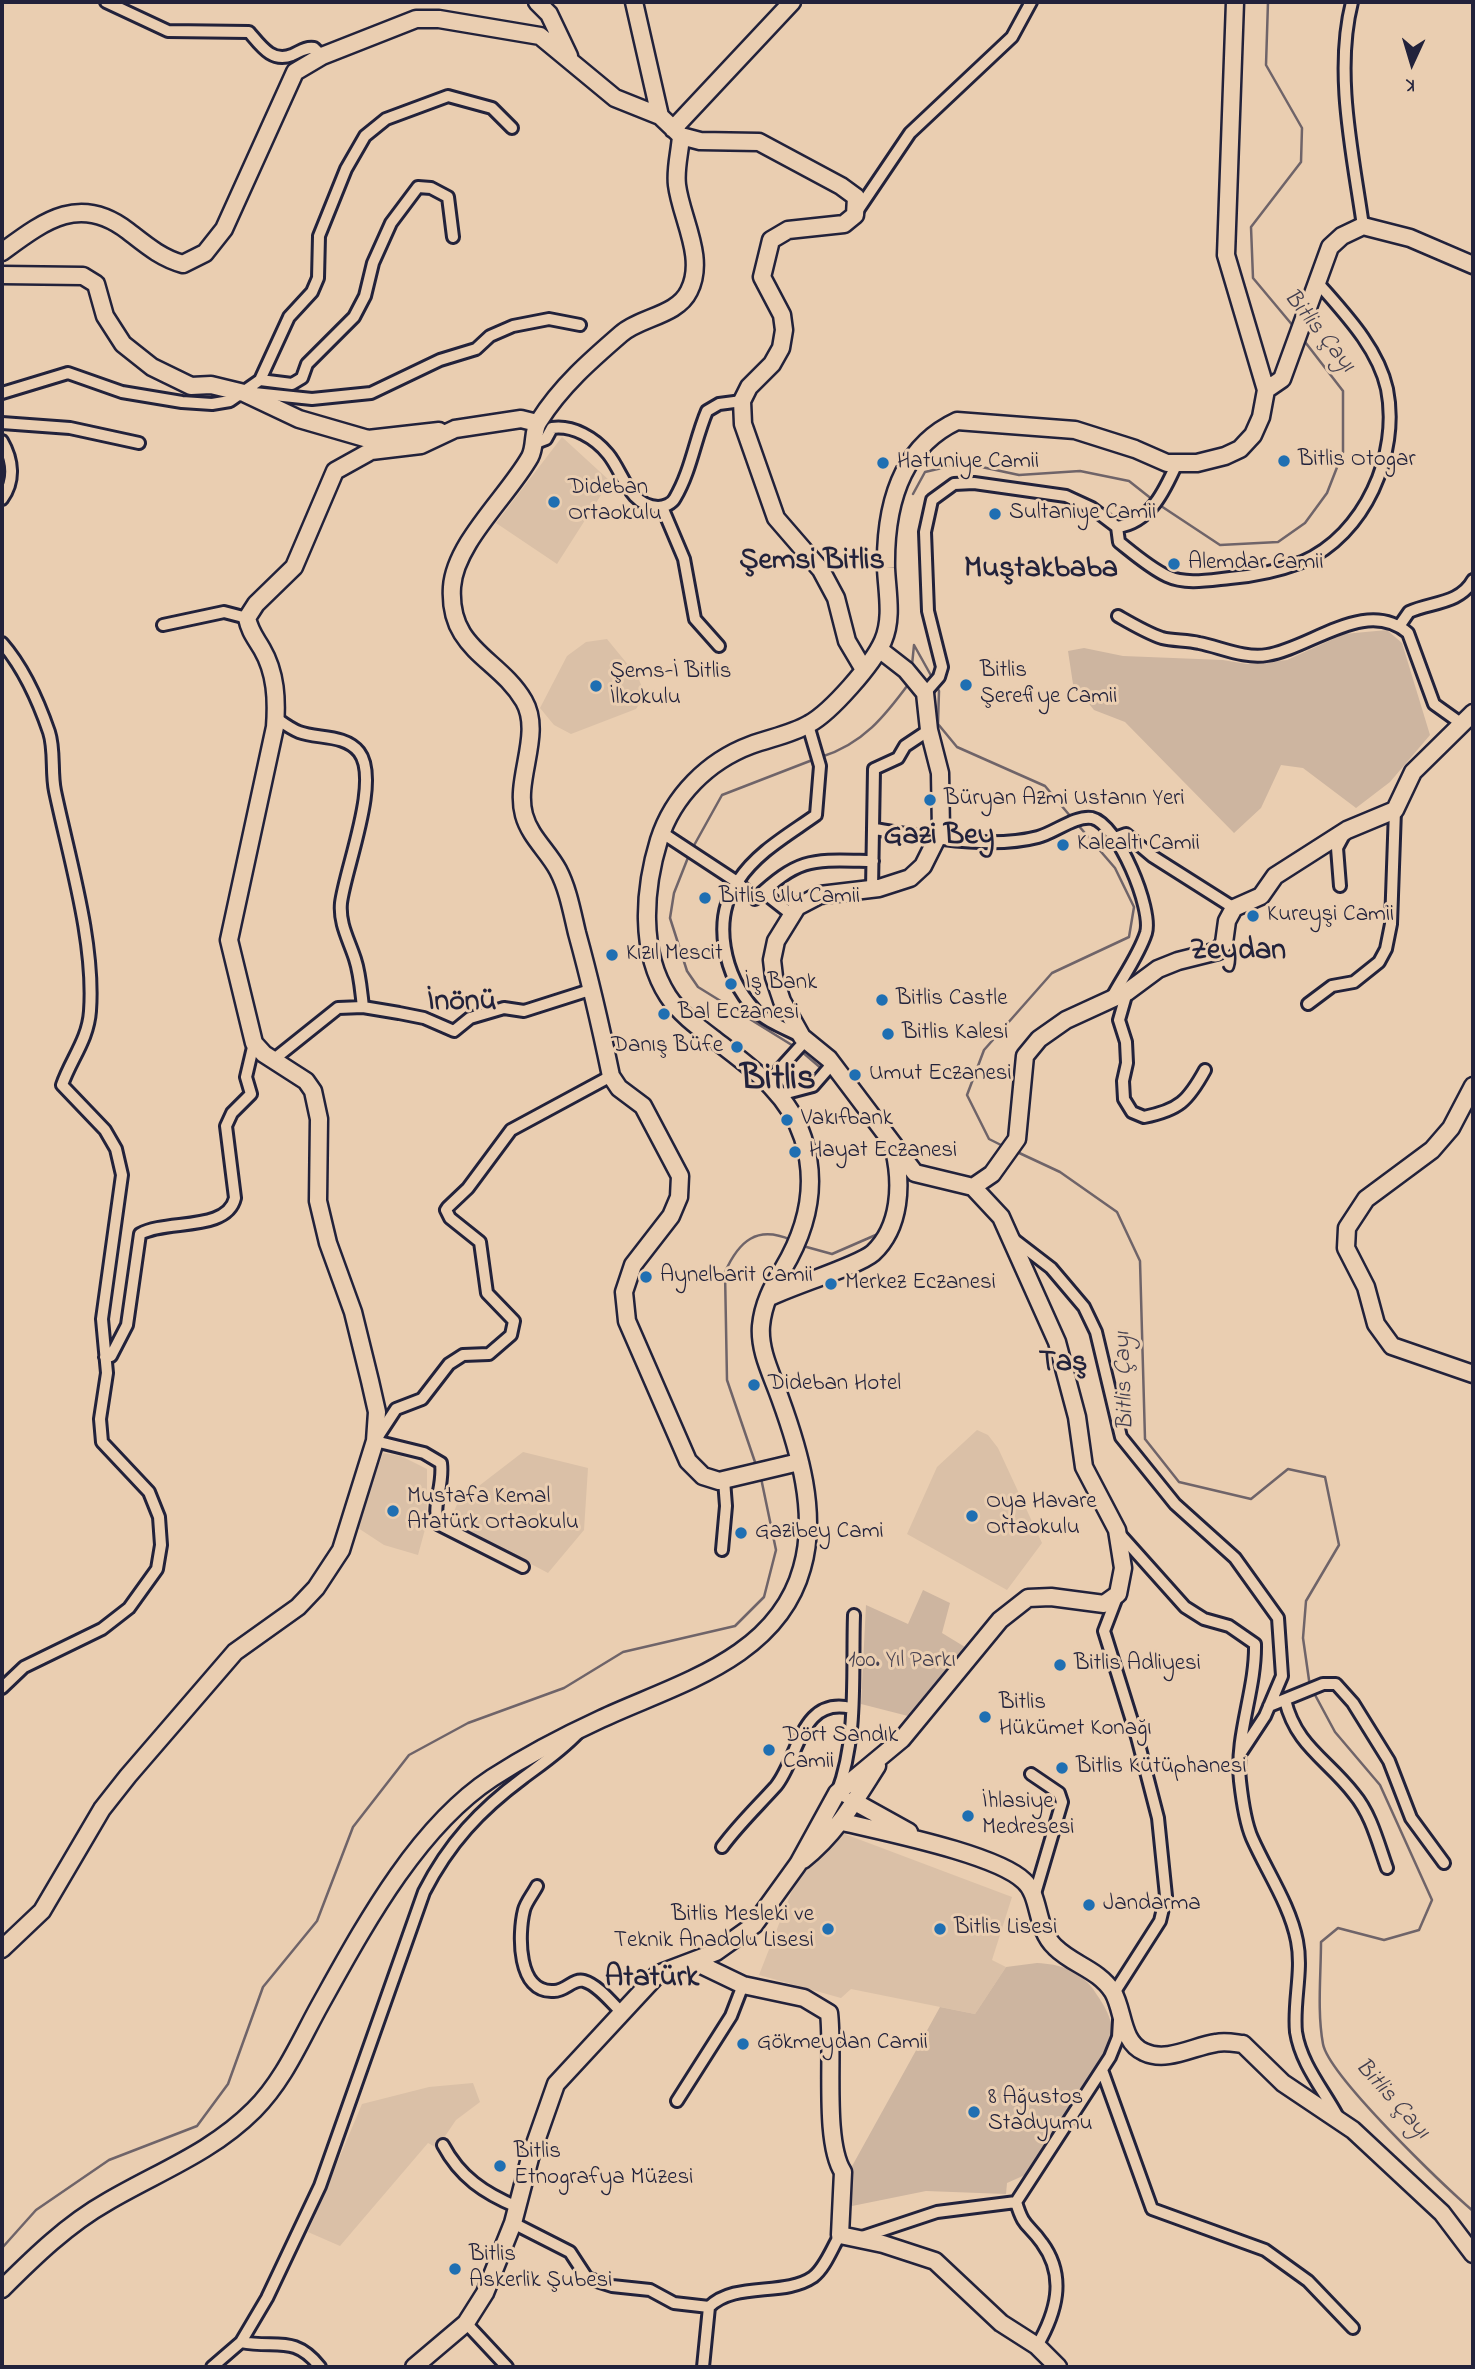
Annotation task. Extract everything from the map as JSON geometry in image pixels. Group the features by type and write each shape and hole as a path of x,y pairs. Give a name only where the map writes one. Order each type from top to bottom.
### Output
{"street":[{"path":"106,2 168,31 249,32 267,52 277,58 290,56 306,47 314,48 322,56"},
{"path":"537,2 549,14 573,64"},
{"path":"634,2 660,117"},
{"path":"792,2 677,132 677,180 680,202 693,246 695,268 689,292 672,308 628,328 575,374 537,423 532,454 456,566 453,608 460,633 475,652 509,680 526,704 530,729 522,790 524,814 534,836 558,870 593,989 611,1076 619,1088 643,1106 680,1175 679,1197 671,1216 633,1265 624,1292 627,1321 688,1461 703,1476 724,1480 799,1462"},
{"path":"863,668 847,640 836,598 821,570 776,518 743,424 742,401 748,387 772,364 781,348 782,314 762,277 771,240 788,230 844,224 855,215 910,133 1012,37 1031,2"},
{"path":"2,2289 57,2239 105,2203 179,2167 219,2140 256,2108 289,2063 373,1916 402,1871 437,1828 488,1780 582,1728 719,1666 744,1650 779,1614 791,1597 802,1569 807,1544 806,1492 792,1430 762,1350 761,1325 771,1287 793,1251 808,1210 809,1161 795,1117 779,1095 755,1068 713,1039 671,1002 656,972 649,944 647,889 662,832 668,815 710,766 741,748 808,725 840,701 879,649 889,625 887,533 893,499 905,467 917,450 947,426 957,421 1075,430 1135,449 1167,463 1197,463 1240,449 1253,435 1261,417 1266,390 1226,255 1236,2"},
{"path":"1352,2 1348,36 1346,120 1363,226"},
{"path":"2,252 44,222 62,214 94,214 114,220 166,259 183,264 205,253 224,229 295,72 322,56 416,19 439,19 540,36 615,98 660,117 677,132 700,141 759,142 841,186 856,197 855,215"},
{"path":"2,393 68,373 122,392 182,402 212,404 230,401 260,380 289,317 312,292 318,278 319,236 346,169 365,136 386,119 448,96 492,108 512,128"},
{"path":"260,380 292,384 302,378 307,364 354,317 365,296 373,263 391,223 418,187 431,188 447,197 453,237"},
{"path":"1266,390 1282,379 1330,247 1342,236 1363,226 1410,238 1473,265"},
{"path":"2,275 83,276 96,284 105,316 123,344 152,367 191,386 211,385 244,393 312,399 371,393 440,360 475,349 491,336 513,326 548,318 580,325"},
{"path":"1117,527 1119,542 1151,566 1168,577 1193,582 1264,574 1303,561 1330,545 1356,516 1377,482 1388,452 1387,388 1377,359 1318,283"},
{"path":"244,393 299,419 368,439 521,419 537,423"},
{"path":"533,444 547,439 552,428 564,426 579,431 609,454 637,499 651,507 662,507 674,501 693,456 706,411 719,404 742,401"},
{"path":"2,423 70,428 139,443"},
{"path":"105,1357 111,1356 127,1325 138,1236 145,1231 218,1217 232,1206 235,1198 226,1126 232,1114 251,1094 246,1077 254,1042 229,940 276,718 277,701 272,673 262,649 250,633 247,618 256,604 294,568 335,471 371,451 421,445 455,429"},
{"path":"2,441 11,463 11,486 2,499"},
{"path":"919,683 939,677 942,667 928,611 925,532 932,500 942,491 954,484 974,482 1066,496 1091,508 1117,527 1129,525 1163,495 1177,463"},
{"path":"662,507 684,559 695,619 719,646"},
{"path":"1400,625 1409,612 1445,602 1465,592 1473,580"},
{"path":"163,625 224,612 247,618"},
{"path":"1118,617 1163,638 1266,656 1314,639 1331,629 1362,623 1386,622 1400,625 1408,632 1434,704 1468,719 1413,772 1395,810 1391,924 1379,962 1354,982 1332,986 1308,1004"},
{"path":"2,643 28,684 50,735 54,787 74,870 89,970 90,1011 85,1039 62,1085 105,1130 116,1149 122,1175 102,1319 107,1373 100,1419 102,1442 149,1492 159,1517 161,1545 157,1569 129,1608 102,1629 24,1667 2,1688"},
{"path":"803,1040 782,1001 772,960 776,941 791,914 797,907 820,895 872,889 910,878 923,866 941,830 940,773 919,683 879,649"},
{"path":"276,718 300,732 340,740 359,751 364,765 367,782 341,902 341,924 356,961 363,1007"},
{"path":"808,725 820,766 816,815 762,853 737,882 722,918 726,956 738,988 757,1011 803,1040 831,1065 874,1115 894,1148 915,1173 973,1187 1001,1217 1057,1342 1077,1417 1084,1466 1116,1530 1185,1607 1204,1619 1229,1626 1255,1644 1255,1668 1241,1753 1240,1779 1251,1835 1278,1890 1297,1940 1300,1978 1296,2031 1305,2063 1324,2090 1340,2122"},
{"path":"872,889 874,769 898,758 905,746 929,730"},
{"path":"973,1187 992,1174 1017,1139 1025,1056 1040,1039 1066,1020 1127,992 1158,969 1218,951 1224,943 1227,921 1234,908 1261,896 1275,876 1347,830 1395,810"},
{"path":"874,829 939,838 1014,841 1039,837 1086,818 1096,818 1115,838 1147,909 1146,933 1110,1000"},
{"path":"1340,886 1337,848 1347,830"},
{"path":"662,832 737,882 755,899 791,867 804,862 873,861"},
{"path":"1115,838 1126,834 1152,856 1234,908"},
{"path":"763,891 791,914"},
{"path":"274,1060 290,1044 338,1008 363,1007 424,1018 454,1031 470,1018 504,1009 524,1011 593,989"},
{"path":"1127,992 1119,1020 1126,1042 1124,1099 1132,1112 1144,1117 1177,1107 1193,1094 1205,1070"},
{"path":"767,1083 803,1040"},
{"path":"2,1949 41,1911 102,1808 128,1776 235,1653 298,1607 316,1588 341,1550 375,1441 377,1412 370,1381 353,1312 328,1243 318,1201 319,1119 313,1091 306,1081 274,1060 254,1042"},
{"path":"779,1095 813,1086 831,1065"},
{"path":"375,1441 396,1409 422,1399 449,1363 463,1355 489,1354 511,1335 514,1321 487,1293 480,1242 450,1218 446,1210 468,1188 511,1130 611,1076"},
{"path":"1473,1086 1451,1128 1432,1150 1366,1199 1347,1228 1346,1248 1366,1287 1376,1324 1392,1346 1473,1374"},
{"path":"768,1298 872,1254 888,1234 901,1180 894,1148"},
{"path":"1012,1238 1051,1268 1084,1307 1096,1332 1121,1437 1175,1504 1235,1558 1278,1618 1282,1676 1269,1706 1241,1753"},
{"path":"375,1441 424,1453 441,1463 443,1481 435,1512 438,1524 523,1567"},
{"path":"722,1550 726,1506 724,1480"},
{"path":"1114,1993 1160,1921 1166,1896 1158,1818 1137,1737 1104,1631 1118,1594 1123,1568 1116,1530"},
{"path":"836,1793 883,1758 902,1739 1000,1619 1028,1598 1051,1597 1104,1604 1118,1594"},
{"path":"414,2367 466,2323 485,2293 513,2223 556,2084 658,1974 716,1952 754,1925 798,1864 845,1772 851,1708 854,1615"},
{"path":"1269,1706 1323,1684 1336,1684 1353,1703 1389,1761 1410,1818 1444,1863"},
{"path":"1285,1700 1290,1718 1302,1740 1355,1794 1371,1821 1387,1868"},
{"path":"722,1847 777,1784 799,1735 819,1712 831,1706 851,1708"},
{"path":"212,2367 241,2342 267,2298 320,2186 424,1892 443,1855 479,1814 562,1750 582,1728"},
{"path":"798,1864 826,1842 843,1822 883,1758"},
{"path":"1031,1774 1059,1793 1062,1802 1034,1897"},
{"path":"836,1793 926,1842"},
{"path":"825,1811 843,1822 926,1842 1006,1869 1026,1881 1034,1897 1041,1927 1056,1948 1095,1971 1114,1993 1134,2046 1146,2053 1170,2055 1218,2042 1243,2044 1283,2083 1340,2122 1442,2213 1473,2254"},
{"path":"537,1886 524,1909 521,1958 530,1977 540,1988 554,1992 576,1981 586,1981 622,2013"},
{"path":"693,1961 743,1985 804,1998 829,2013 832,2111 837,2163 843,2172 839,2235 814,2276 792,2285 715,2301 709,2307 703,2367"},
{"path":"677,2101 731,2016 743,1985"},
{"path":"857,2239 937,2212 1016,2202 1102,2070 1118,2037 1119,2011"},
{"path":"1102,2070 1152,2209 1265,2250 1308,2281 1353,2328"},
{"path":"443,2145 467,2178 488,2194 517,2207"},
{"path":"1016,2202 1026,2228 1041,2242 1053,2263 1056,2294 1053,2318 1037,2346"},
{"path":"513,2223 570,2252 587,2278 612,2286 650,2290 674,2303 709,2307"},
{"path":"839,2235 935,2261 1001,2323 1037,2346 1058,2367"},
{"path":"466,2323 507,2367"},
{"path":"241,2342 255,2345 288,2343 303,2349 320,2367"}],"shaded area":[{"name":"Dideban Ortaokulu","path":"562,437 610,481 557,564 496,523"},
{"name":"Şems-İ Bitlis İlkokulu","path":"607,639 638,677 645,695 636,709 571,734 554,725 540,708 567,656 586,642"},
{"name":"Oya Havare Ortaokulu","path":"977,1430 988,1435 998,1448 1042,1543 1007,1590 907,1534 937,1467"},
{"path":"523,1452 588,1468 584,1530 548,1573 450,1521 458,1502"},
{"name":"Mustafa Kemal Atatürk Ortaokulu","path":"383,1453 401,1456 427,1469 427,1522 418,1555 384,1545 355,1526"},
{"path":"842,1833 1012,1897 992,1960 1006,1967 975,2014 851,1989 841,1998 759,1975 795,1883"},
{"path":"473,2083 480,2102 456,2120 437,2148 428,2143 340,2246 308,2232 362,2104 429,2087"}],"green space":[{"path":"1387,630 1402,643 1430,735 1390,782 1356,808 1303,768 1281,765 1261,808 1234,833 1125,722 1094,710 1073,684 1068,651 1084,648 1123,656 1223,660 1247,664 1287,660 1344,634"},
{"name":"100. Yıl Parkı","path":"923,1590 950,1603 942,1633 965,1647 908,1716 861,1704 866,1605 908,1624"},
{"name":"8 Ağustos Stadyumu","path":"1037,1963 1061,1967 1088,1982 1109,2016 1111,2033 1098,2065 1025,2175 1007,2183 1006,2194 926,2191 852,2206 851,2168 940,2007 975,2014 1006,1967"}],"waterway":[{"name":"Bitlis Çayı","path":"1268,2 1266,65 1302,128 1301,162 1251,227 1253,278 1294,327"},
{"name":"Bitlis Çayı","path":"1158,504 1220,545 1278,542 1305,523 1327,493 1343,452 1343,391 1302,338"},
{"name":"Bitlis Çayı","path":"913,494 925,472 963,463 1019,475 1080,471 1129,481 1153,500"},
{"name":"Bitlis Çayı","path":"914,645 933,679"},
{"path":"912,665 914,645"},
{"path":"821,757 861,737 882,717 910,682"},
{"name":"Bitlis Çayı","path":"936,685 939,691 938,724 957,747 1045,786 1071,817"},
{"path":"692,849 722,795 815,759"},
{"name":"Bitlis Çayı","path":"1003,1146 989,1139 967,1095 984,1050 1052,973 1129,937 1134,907 1115,868 1078,825"},
{"path":"689,855 674,893 670,918 687,971 698,987 795,1047"},
{"path":"801,1051 822,1069"},
{"path":"827,1074 838,1083"},
{"name":"Bitlis Çayı","path":"1015,1151 1060,1172 1117,1212 1140,1261 1145,1439 1179,1482 1251,1499 1288,1469 1325,1477 1339,1545 1306,1601 1303,1638 1310,1687"},
{"path":"883,1226 889,1205"},
{"path":"756,1465 727,1380 725,1272 736,1252 750,1239 768,1234 791,1240"},
{"path":"803,1246 832,1254 878,1234"},
{"path":"2,2248 36,2210 109,2160 197,2126 228,2084 263,1987 317,1921 353,1827 409,1755 468,1723 564,1688 623,1652 735,1626 764,1597 776,1550 761,1478"},
{"name":"Bitlis Çayı","path":"1314,1693 1335,1732 1380,1785 1432,1900 1419,1930 1384,1940 1338,1928 1321,1942 1320,2006 1323,2044 1330,2059 1365,2104 1414,2156 1473,2211"}],"place":[{"name":"Bitlis Otogar","path":"1284,461"},
{"name":"Hatuniye Camii","path":"883,463"},
{"name":"Dideban Ortaokulu","path":"554,502"},
{"name":"Sultaniye Camii","path":"995,514"},
{"name":"Alemdar Camii","path":"1174,564"},
{"name":"Bitlis Şerefiye Camii","path":"966,685"},
{"name":"Şems-İ Bitlis İlkokulu","path":"596,686"},
{"name":"Büryan Azmi Ustanın Yeri","path":"930,800"},
{"name":"Kalealtı Camii","path":"1063,845"},
{"name":"Bitlis Ulu Camii","path":"705,898"},
{"name":"Kureyşi Camii","path":"1253,916"},
{"name":"Kızıl Mescit","path":"612,955"},
{"name":"İş Bank","path":"731,984"},
{"name":"Bitlis Castle","path":"882,1000"},
{"name":"Bal Eczanesi","path":"664,1014"},
{"name":"Bitlis Kalesi","path":"888,1034"},
{"name":"Danış Büfe","path":"737,1047"},
{"name":"Umut Eczanesi","path":"855,1075"},
{"name":"Vakıfbank","path":"787,1120"},
{"name":"Hayat Eczanesi","path":"795,1152"},
{"name":"Aynelbarit Camii","path":"646,1277"},
{"name":"Merkez Eczanesi","path":"831,1284"},
{"name":"Dideban Hotel","path":"754,1385"},
{"name":"Mustafa Kemal Atatürk Ortaokulu","path":"393,1511"},
{"name":"Oya Havare Ortaokulu","path":"972,1516"},
{"name":"Gazibey Cami","path":"741,1533"},
{"name":"Bitlis Adliyesi","path":"1060,1665"},
{"name":"Bitlis Hükümet Konağı","path":"985,1717"},
{"name":"Dört Sandık Camii","path":"769,1750"},
{"name":"Bitlis Kütüphanesi","path":"1062,1768"},
{"name":"İhlasiye Medresesi","path":"968,1816"},
{"name":"Jandarma","path":"1089,1905"},
{"name":"Bitlis Mesleki ve Teknik Anadolu Lisesi","path":"828,1929"},
{"name":"Bitlis Lisesi","path":"940,1929"},
{"name":"Gökmeydan Camii","path":"743,2044"},
{"name":"8 Ağustos Stadyumu","path":"974,2112"},
{"name":"Bitlis Etnografya Müzesi","path":"500,2166"},
{"name":"Bitlis Askerlik Şubesi","path":"455,2269"}],"district":[{"name":"Şemsi Bitlis","path":"812,563"},
{"name":"Muştakbaba","path":"1041,571"},
{"name":"Gazi Bey","path":"939,838"},
{"name":"Zeydan","path":"1238,953"},
{"name":"İnönü","path":"462,1004"},
{"name":"Bitlis","path":"778,1082"},
{"name":"Taş","path":"1063,1365"},
{"name":"Atatürk","path":"652,1980"}]}
